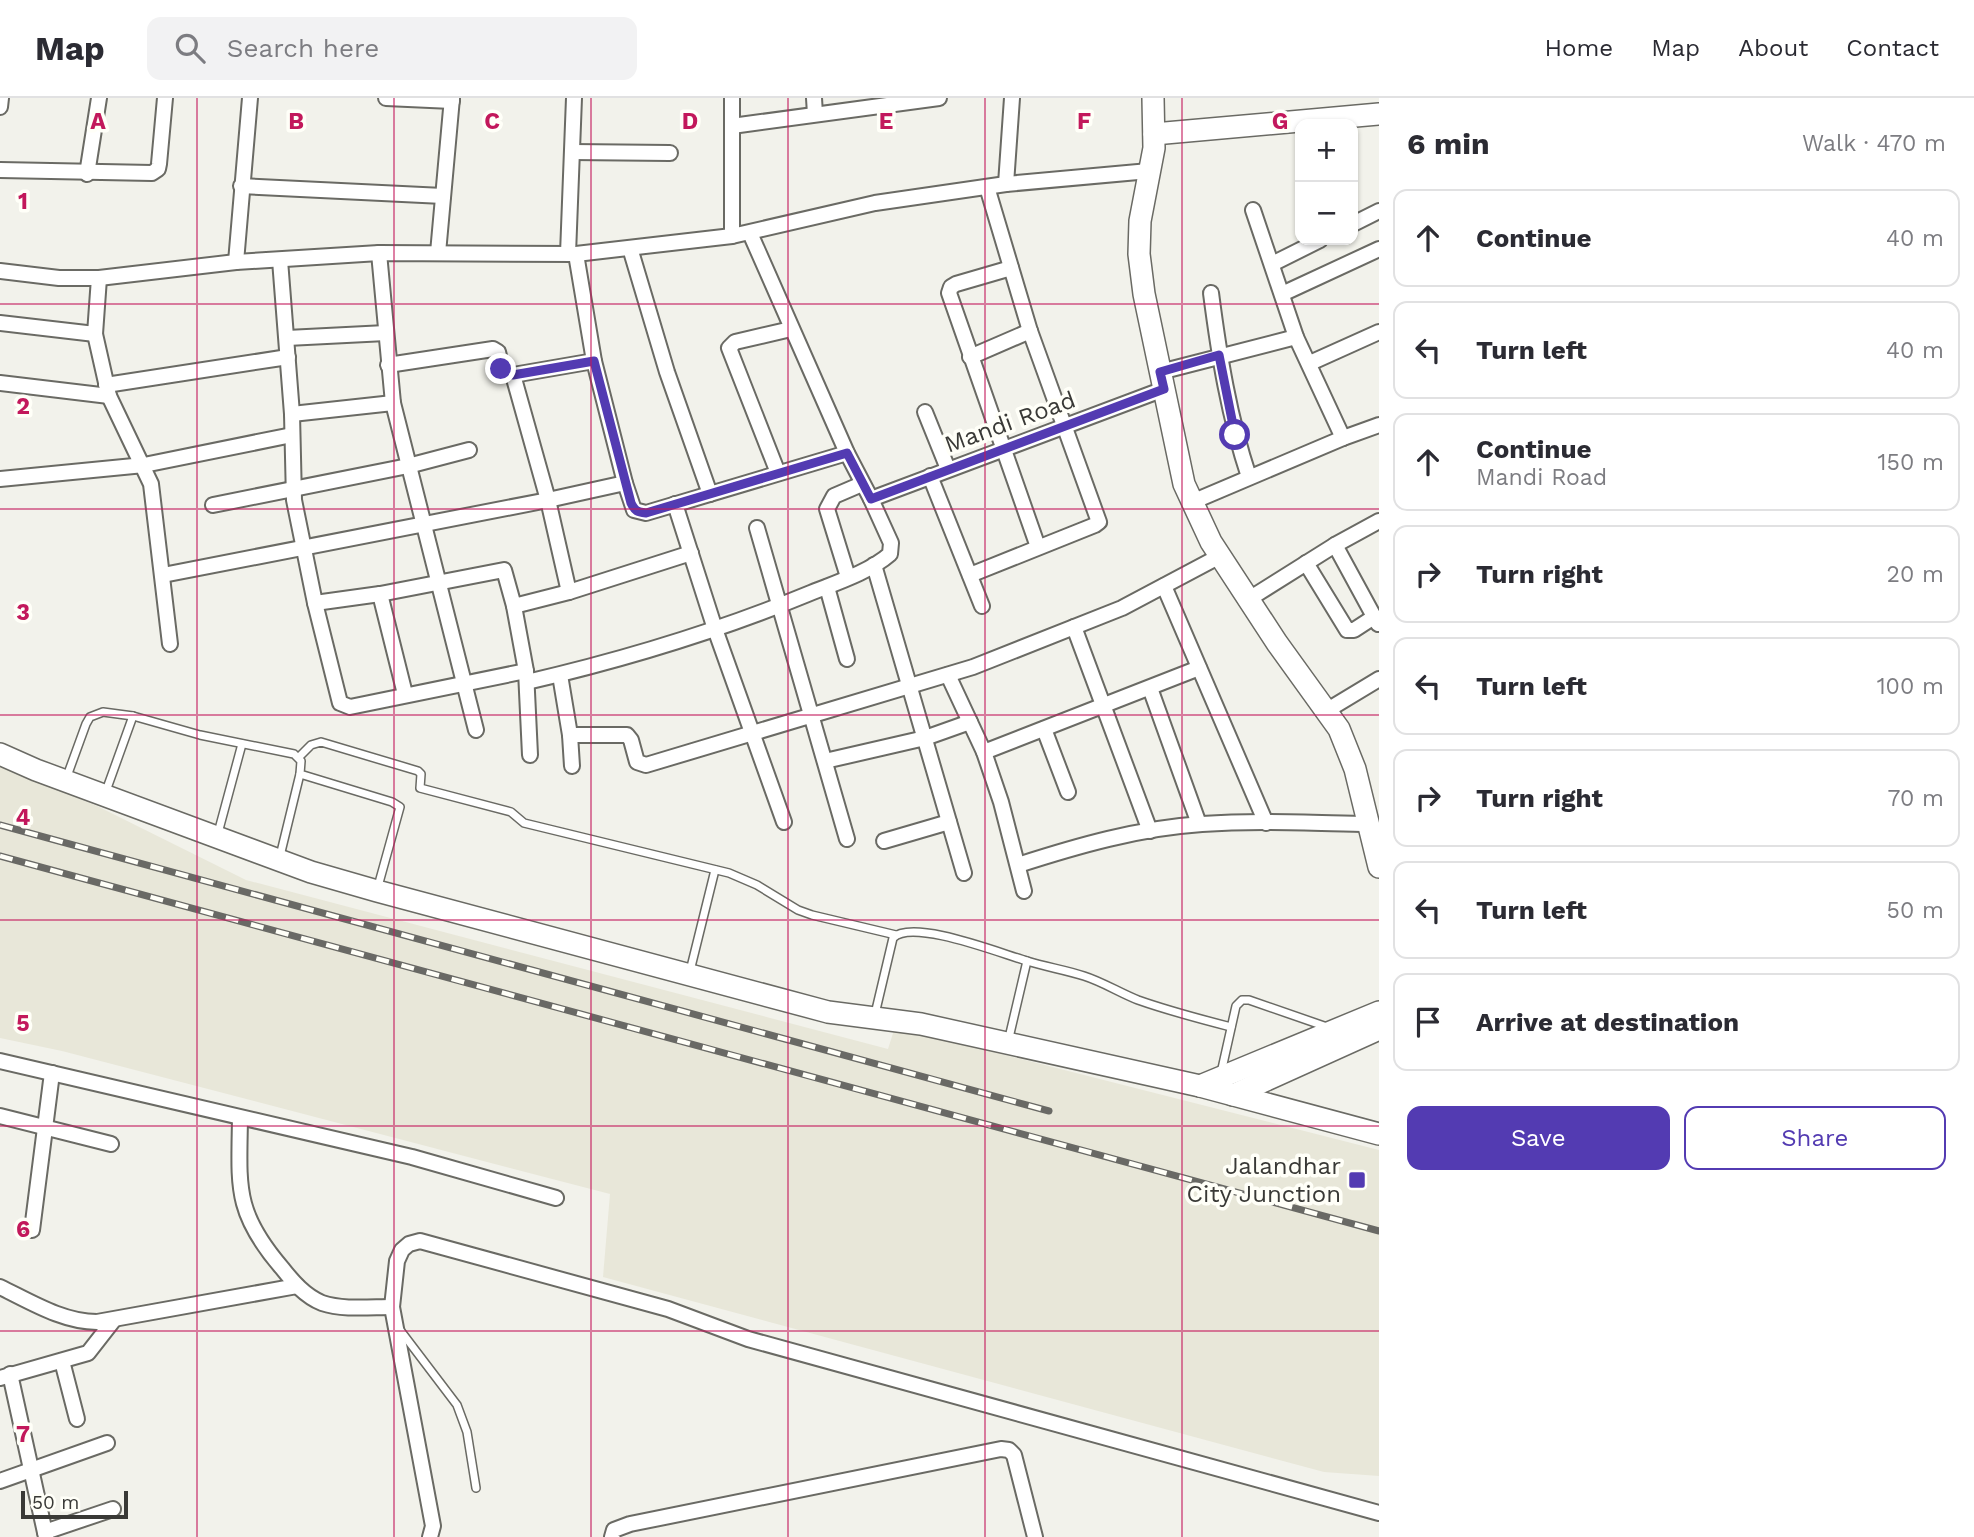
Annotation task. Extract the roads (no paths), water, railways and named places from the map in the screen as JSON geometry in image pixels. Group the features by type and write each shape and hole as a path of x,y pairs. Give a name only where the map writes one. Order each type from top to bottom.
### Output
{"street":[{"path":"0,107 1,98"},
{"path":"87,174 99,98"},
{"path":"0,170 148,174 158,169 164,98"},
{"path":"236,262 250,98"},
{"path":"386,98 452,99 438,253"},
{"path":"574,98 572,254 594,361 634,510 646,513 847,453"},
{"path":"732,98 732,236"},
{"path":"814,98 815,114"},
{"path":"732,126 889,101 939,98"},
{"path":"1006,184 1012,98"},
{"path":"1153,98 1154,148 1140,221 1139,254 1144,294 1184,484 1210,542 1339,729 1355,769 1379,867"},
{"path":"1154,134 1379,114"},
{"path":"572,152 670,153"},
{"path":"0,271 59,278 99,278 236,262 379,253 572,254 732,236 874,203 1006,184 1149,171"},
{"path":"241,186 443,196"},
{"path":"970,575 1099,522 1030,331 987,187"},
{"path":"1253,210 1296,337 1343,438"},
{"path":"1358,222 1379,211"},
{"path":"280,260 292,414 293,490 315,603 338,697 343,706 350,707 466,682 560,675 715,629 780,606 874,565 890,554 891,543 847,453 750,233"},
{"path":"1272,264 1310,245"},
{"path":"630,248 667,372 710,494"},
{"path":"1282,295 1379,249"},
{"path":"379,253 393,404 466,682 476,730"},
{"path":"1010,268 956,284 949,290 1038,547"},
{"path":"99,278 96,334 108,390 149,475 170,644"},
{"path":"1211,292 1219,355 1235,435 1249,477"},
{"path":"0,323 96,334"},
{"path":"778,473 729,348 735,342 791,329"},
{"path":"970,357 1030,331"},
{"path":"1310,363 1379,332"},
{"path":"287,338 386,333"},
{"name":"Mandi Road","path":"871,499 1066,425 1219,355 1296,337"},
{"path":"388,365 492,349 498,352 503,372 513,375 594,361"},
{"path":"0,383 108,390 288,357"},
{"path":"513,375 548,500 569,592"},
{"path":"292,414 393,404"},
{"path":"925,412 948,469"},
{"path":"1192,502 1379,425"},
{"path":"0,479 144,465 292,435"},
{"path":"213,505 408,466 470,450"},
{"path":"930,476 982,606"},
{"path":"163,575 625,483"},
{"path":"848,577 827,509 834,496 862,484"},
{"path":"675,504 715,629 784,822"},
{"path":"1249,599 1379,521"},
{"path":"757,528 847,839"},
{"path":"1306,563 1347,630 1377,621 1335,545"},
{"path":"514,606 569,592 691,553"},
{"path":"570,735 627,735 637,762 642,765 973,667 1122,608 1220,556"},
{"path":"874,565 964,873"},
{"path":"315,603 380,594 505,570 526,677 530,755"},
{"path":"1164,586 1266,823"},
{"path":"827,587 847,659"},
{"path":"380,594 405,694"},
{"path":"1074,627 1150,831"},
{"path":"984,752 1199,668"},
{"path":"560,675 572,766"},
{"path":"948,675 984,752 1001,802 1024,891"},
{"path":"1326,710 1379,679"},
{"path":"1150,688 1199,824"},
{"path":"825,761 925,738 970,722"},
{"path":"1044,729 1068,792"},
{"path":"0,754 65,781 279,860 377,891 828,1012 920,1024 1007,1043 1200,1086 1379,1134"},
{"path":"884,841 949,821"},
{"path":"1018,865 1065,850 1150,831 1199,824 1368,824"},
{"path":"1200,1086 1379,1012 1379,1019"},
{"path":"1233,1095 1379,1029"},
{"path":"0,1060 412,1157 556,1198"},
{"path":"32,1230 52,1073"},
{"path":"0,1116 111,1144"},
{"path":"240,1118 242,1203 253,1229 270,1254 297,1286 321,1302 336,1306 392,1307"},
{"path":"430,1537 433,1527 392,1307 397,1261 402,1250 409,1244 420,1241 667,1309 748,1339 1379,1513"},
{"path":"0,1287 81,1322 113,1321 297,1286"},
{"path":"113,1321 88,1353 5,1376 31,1470 45,1534 113,1509"},
{"path":"62,1361 77,1419"},
{"path":"0,1481 107,1443"},
{"path":"612,1537 614,1530 630,1524 1001,1449 1009,1450 1014,1455 1035,1537"}],"lane":[{"path":"65,781 90,717 103,712 132,716 299,757"},
{"path":"104,795 132,716"},
{"path":"279,860 300,774 299,757 311,745 321,742 418,771 421,774 420,788 511,812 524,823 715,870 757,885 812,915 896,935 907,932 939,935 1084,976 1135,999 1231,1027"},
{"path":"217,837 242,744"},
{"path":"300,774 397,803 400,813 377,891"},
{"path":"689,975 715,870"},
{"path":"874,1018 893,938 896,935"},
{"path":"1007,1043 1027,961"},
{"path":"1220,1077 1236,1006 1242,1000 1249,1000 1334,1030"},
{"path":"395,1324 457,1405 467,1432 476,1488"}],"railway":[{"path":"0,825 1049,1111"},
{"path":"0,856 1379,1231"}],"place":[{"name":"Jalandhar City Junction","path":"1357,1180"}]}
